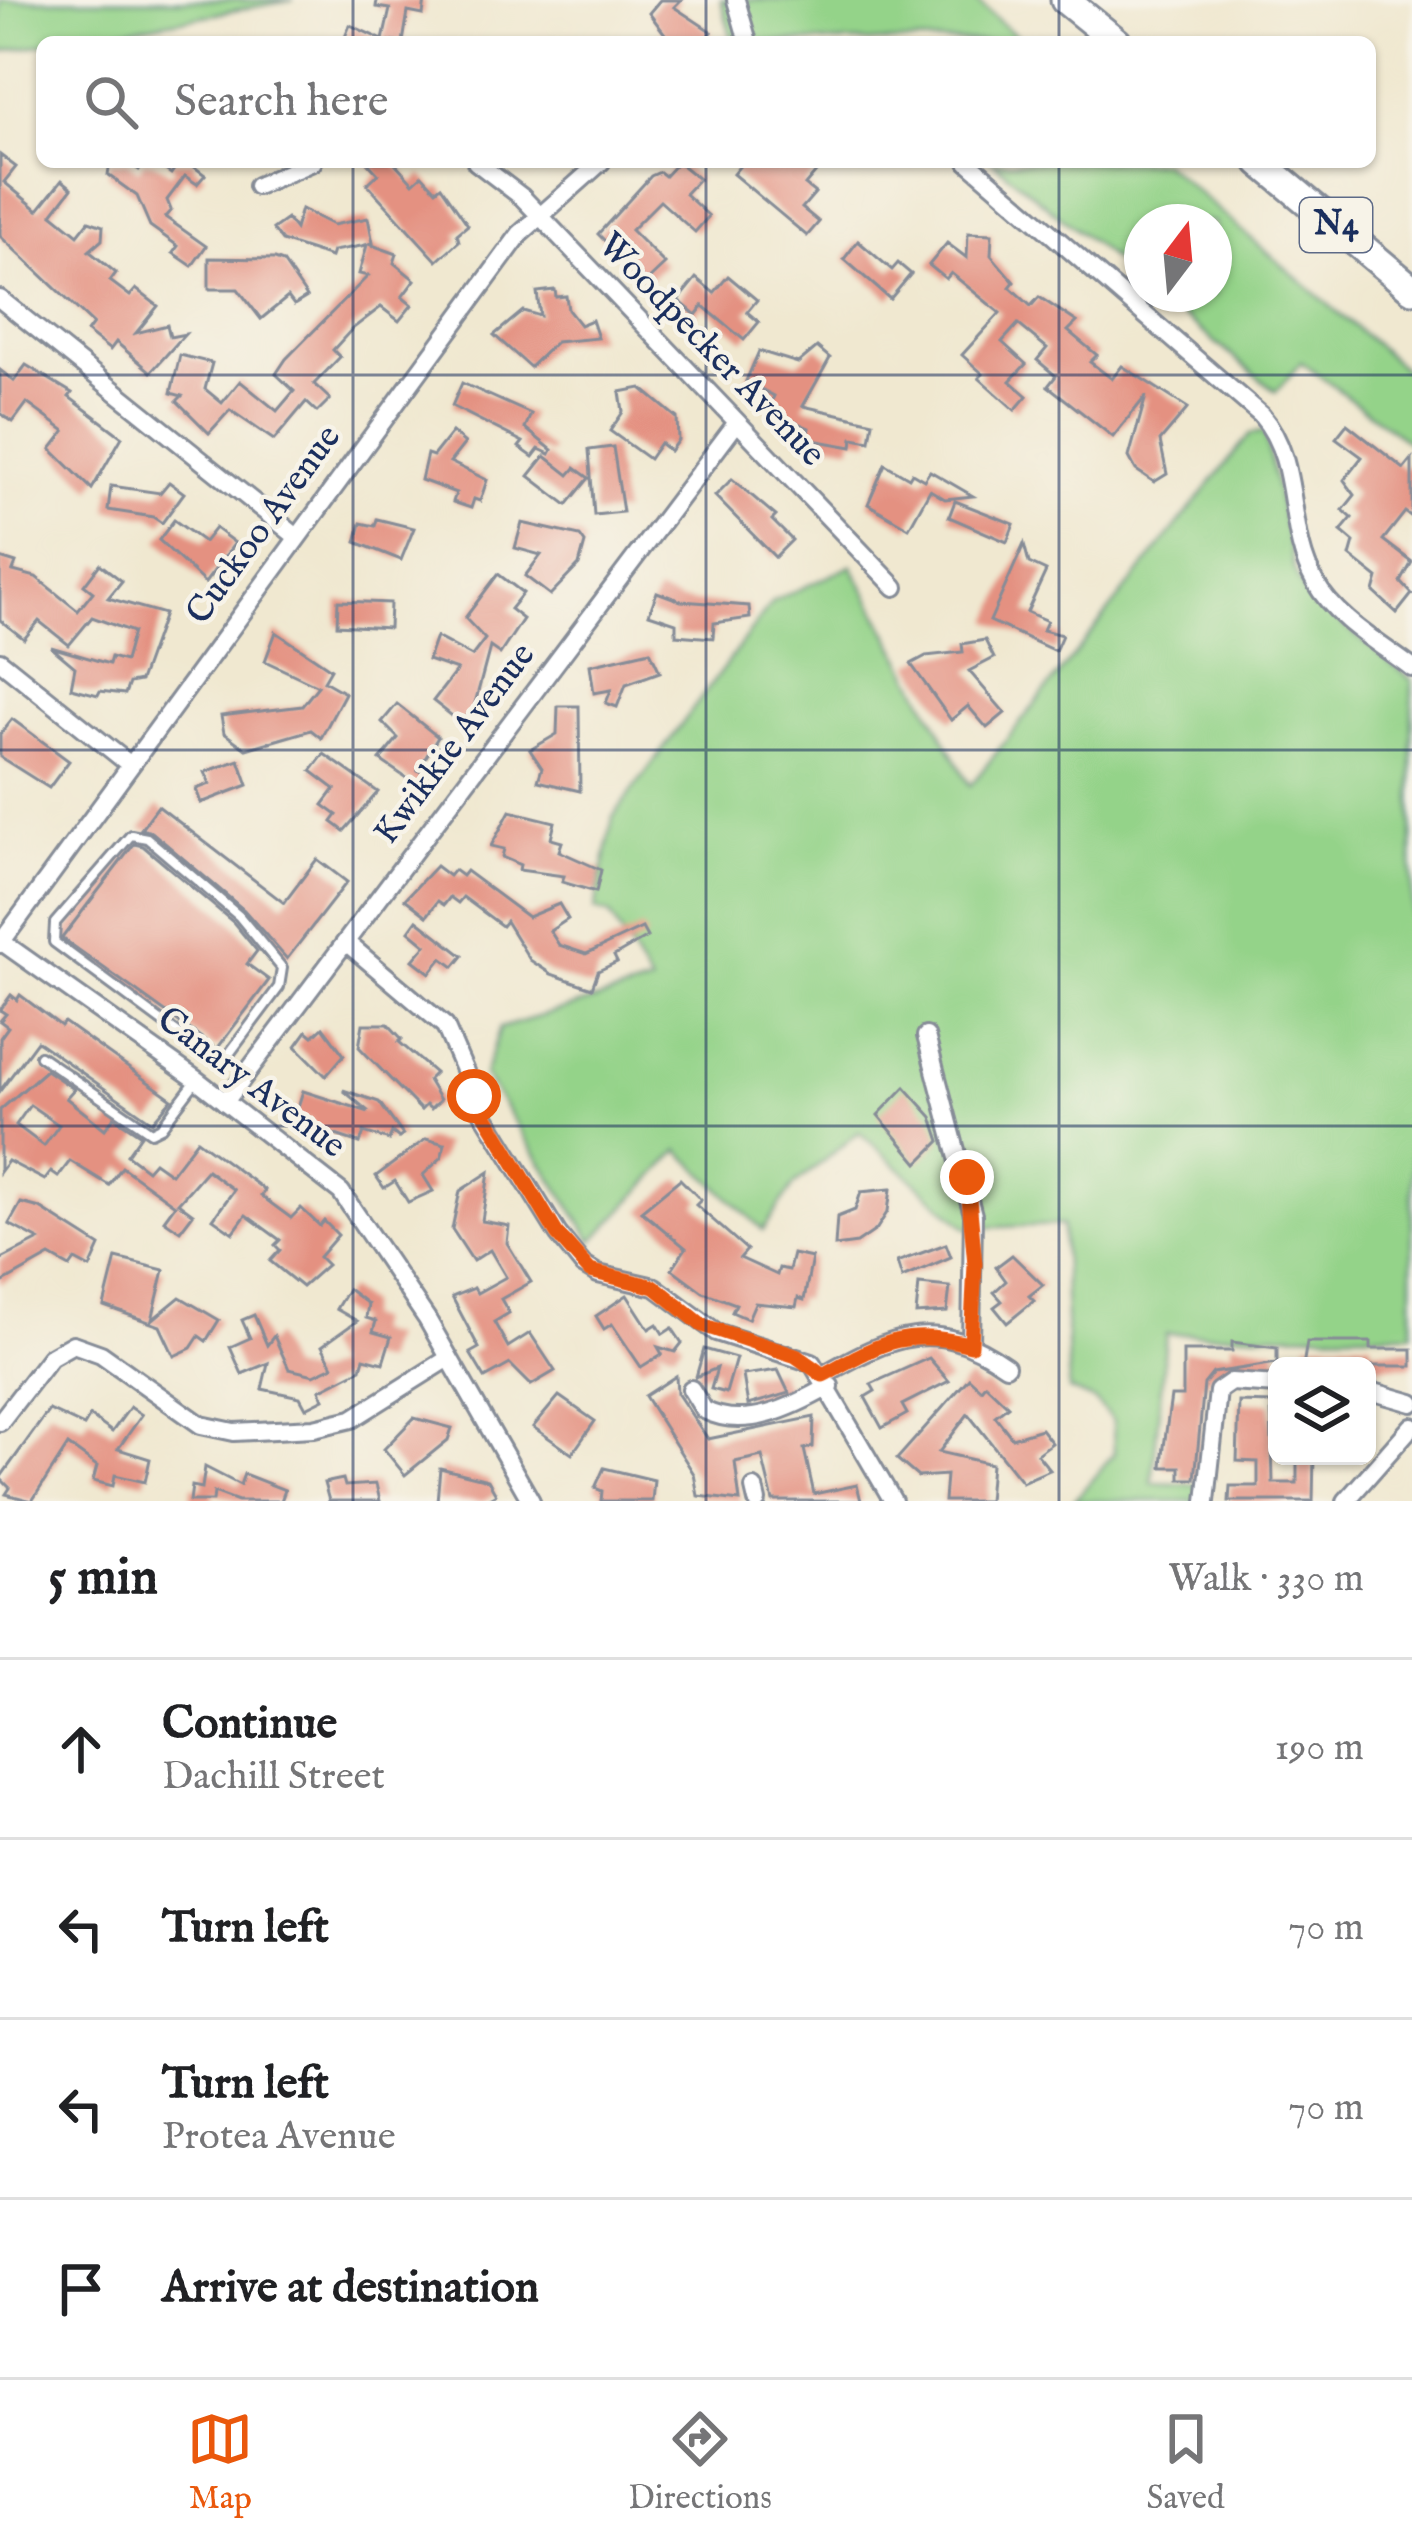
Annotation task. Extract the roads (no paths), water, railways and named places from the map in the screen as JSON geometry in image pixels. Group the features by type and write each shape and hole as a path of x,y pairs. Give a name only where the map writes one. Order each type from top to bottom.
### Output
{"highway":[{"path":"1065,0 1110,36"},
{"name":"N4","path":"1267,168 1412,289"}],"street":[{"path":"736,0 746,36"},
{"path":"257,185 298,168"},
{"name":"Woodpecker Avenue","path":"483,168 538,215 895,587"},
{"name":"Cuckoo Avenue","path":"1,943 538,215 594,168"},
{"path":"975,168 1270,426 1284,457 1314,581 1342,615 1412,668"},
{"path":"0,299 297,537"},
{"name":"Kwikkie Avenue","path":"226,1102 735,424"},
{"path":"0,662 129,764"},
{"name":"Canary Avenue","path":"1,943 197,1080 325,1176 348,1200 449,1358 531,1501"},
{"path":"347,943 445,1026 483,1113 557,1234 583,1265 598,1274 655,1287 702,1325 796,1356 826,1380 893,1501"},
{"path":"926,1036 955,1128 973,1215 971,1345"},
{"path":"691,1389 704,1410 737,1420 779,1409 901,1336 920,1334 971,1345 1006,1366"},
{"path":"0,1423 50,1357 73,1344 101,1354 201,1425 234,1432 314,1428 352,1419 449,1358"},
{"path":"1206,1501 1218,1391 1231,1382 1268,1384"},
{"path":"1376,1392 1412,1402"},
{"path":"1346,1501 1412,1426"}],"lane":[{"path":"124,838 147,838 239,916 282,968 282,983 258,1016 230,1055 208,1056 61,948 52,936 55,923 124,838"},
{"path":"258,1016 279,1032"},
{"path":"40,1056 151,1132 161,1127 197,1080"}]}
